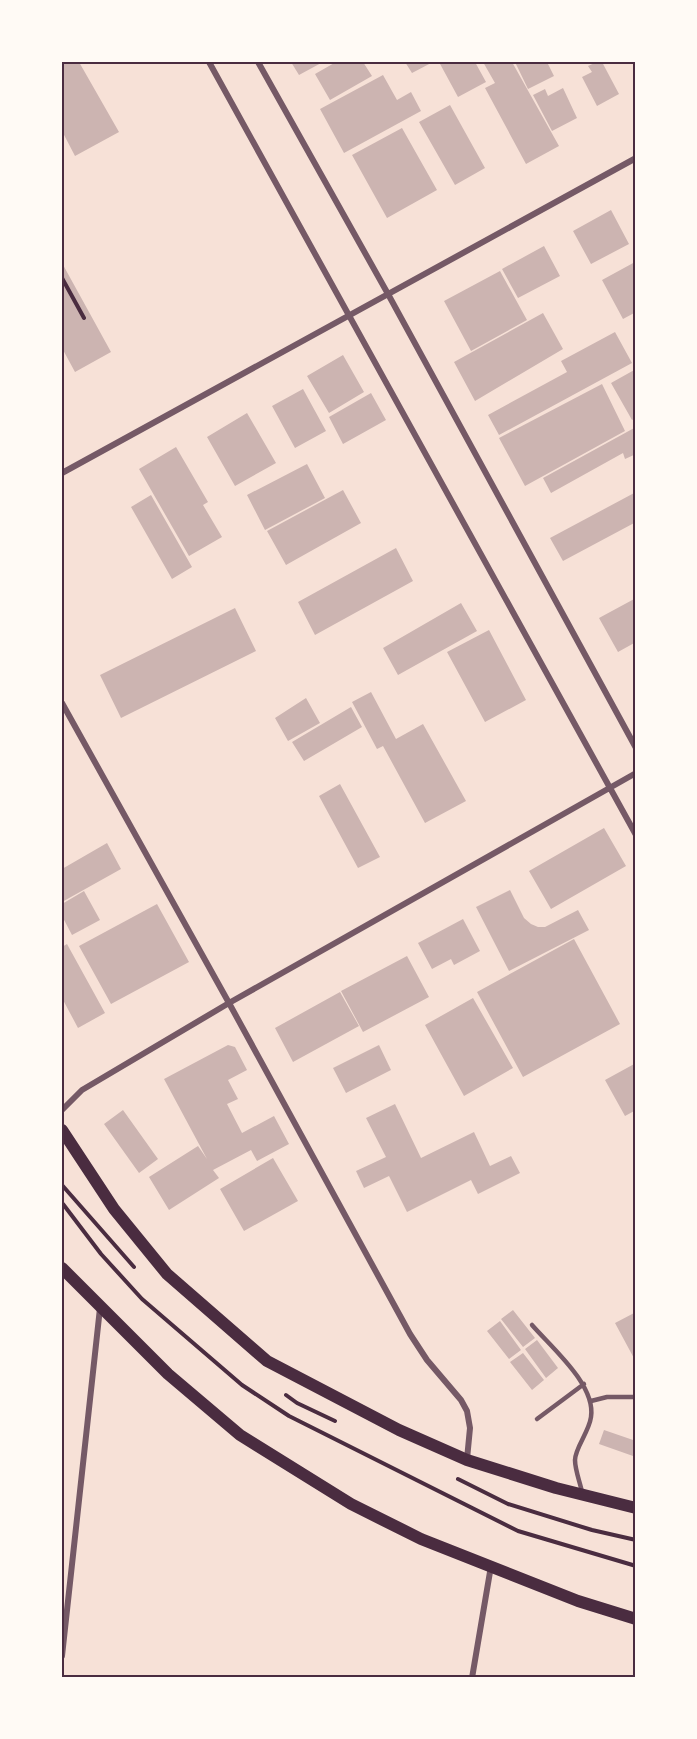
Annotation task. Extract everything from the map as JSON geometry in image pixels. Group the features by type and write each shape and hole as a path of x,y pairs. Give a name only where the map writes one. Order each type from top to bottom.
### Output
{"main road":[{"path":"62,1130 114,1209 166,1274 267,1361 399,1430 467,1460 556,1488 636,1508"},
{"path":"62,1268 168,1374 240,1435 351,1504 421,1539 578,1601 636,1619"}],"street":[{"path":"209,62 636,835"},
{"path":"258,62 388,294 636,748"},
{"path":"62,473 636,158"},
{"path":"62,703 410,1334 427,1360 461,1400 467,1411 470,1428 467,1460"},
{"path":"62,1110 82,1090 229,1003 636,773"},
{"path":"62,1656 100,1308"},
{"path":"472,1677 491,1566"}],"lane":[{"path":"532,1325 584,1384 591,1401 592,1415 588,1432 577,1450 575,1461 582,1495"},
{"path":"537,1419 584,1384"},
{"path":"591,1401 607,1397 636,1397"}],"path":[{"path":"62,278 84,318"},
{"path":"592,1530 636,1540"}],"building":[{"path":"62,62 79,62 119,132 75,156 62,131"},
{"path":"291,62 323,62 299,75"},
{"path":"336,62 363,62 372,76 330,100 315,74"},
{"path":"405,62 433,62 412,73"},
{"path":"439,62 475,62 486,82 458,97"},
{"path":"483,62 512,62 559,146 526,164 485,88 495,83"},
{"path":"515,62 547,62 554,76 528,89"},
{"path":"602,62 619,94 597,106 582,77 592,72 588,66"},
{"path":"383,75 397,100 411,92 421,111 344,153 320,109"},
{"path":"563,88 577,118 552,131 533,95 545,89 548,96"},
{"path":"450,105 485,168 455,185 419,122"},
{"path":"402,128 437,190 387,218 352,155"},
{"path":"611,210 629,244 591,264 573,231"},
{"path":"544,246 560,276 518,298 502,269"},
{"path":"635,262 636,312 623,319 602,280"},
{"path":"62,263 111,352 75,372 62,348"},
{"path":"500,271 527,320 471,351 444,301"},
{"path":"543,313 563,349 475,401 454,362"},
{"path":"615,332 632,363 499,435 488,415 567,372 561,361"},
{"path":"343,355 364,392 329,413 307,376"},
{"path":"636,369 636,418 632,420 611,383"},
{"path":"602,384 625,431 525,486 499,438"},
{"path":"303,389 326,431 295,448 272,406"},
{"path":"371,393 386,420 343,444 329,417"},
{"path":"247,413 276,463 235,486 207,437"},
{"path":"636,427 636,454 625,459 623,453 551,493 543,478"},
{"path":"176,447 208,502 203,505 222,537 189,556 139,469"},
{"path":"307,464 325,498 265,530 247,495"},
{"path":"343,490 361,523 286,565 267,531"},
{"path":"636,492 636,522 563,561 550,538"},
{"path":"151,495 192,567 172,579 131,507"},
{"path":"396,548 413,581 315,635 298,602"},
{"path":"636,598 636,642 618,652 599,618"},
{"path":"461,603 477,631 398,675 383,648"},
{"path":"235,608 256,651 121,718 100,675"},
{"path":"489,630 526,700 485,722 447,652"},
{"path":"371,692 396,739 423,724 466,801 425,823 383,746 377,749 352,702"},
{"path":"306,698 320,723 288,741 275,718"},
{"path":"351,707 362,727 304,761 292,742"},
{"path":"340,784 380,857 358,868 319,796"},
{"path":"604,828 626,866 551,909 529,871"},
{"path":"107,843 121,869 62,902 62,869"},
{"path":"510,890 524,918 531,924 545,927 578,910 589,930 509,971 476,907"},
{"path":"84,891 100,920 72,935 62,916 62,904"},
{"path":"157,904 189,962 111,1004 79,946"},
{"path":"463,919 480,951 454,965 451,959 432,969 418,943"},
{"path":"574,939 620,1024 523,1077 477,992"},
{"path":"67,944 105,1013 78,1028 62,998 62,947"},
{"path":"407,956 429,997 363,1032 341,991"},
{"path":"340,992 359,1026 293,1062 275,1028"},
{"path":"473,998 513,1068 464,1096 425,1025"},
{"path":"228,1045 235,1047 247,1070 228,1080 238,1099 227,1104 242,1133 274,1116 289,1144 257,1161 251,1150 213,1170 219,1178 169,1210 149,1177 198,1146 207,1159 164,1079"},
{"path":"379,1045 391,1070 346,1093 333,1068"},
{"path":"636,1063 636,1110 625,1116 605,1080"},
{"path":"395,1104 421,1158 474,1132 490,1166 511,1156 520,1173 478,1194 471,1180 407,1212 389,1176 364,1188 356,1171 386,1157 366,1118"},
{"path":"123,1110 158,1159 139,1173 104,1124"},
{"path":"273,1158 298,1201 244,1231 220,1189"},
{"path":"513,1310 535,1338 523,1347 501,1319"},
{"path":"636,1312 636,1362 615,1323"},
{"path":"500,1321 521,1350 509,1359 487,1331"},
{"path":"537,1340 558,1368 546,1378 525,1349"},
{"path":"523,1353 544,1380 532,1390 510,1362"},
{"path":"604,1430 636,1441 633,1456 599,1444"}]}
